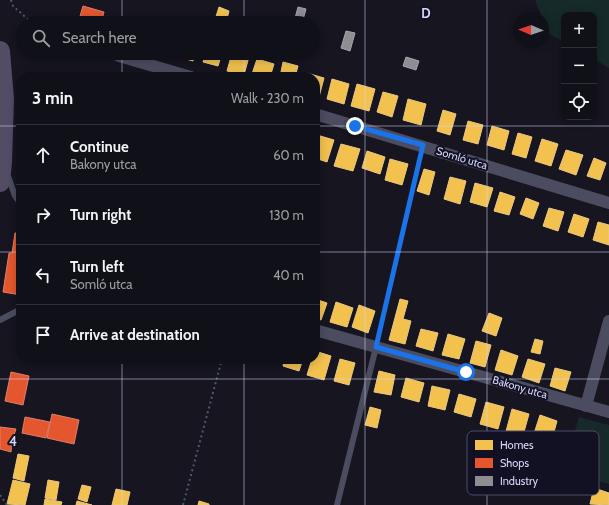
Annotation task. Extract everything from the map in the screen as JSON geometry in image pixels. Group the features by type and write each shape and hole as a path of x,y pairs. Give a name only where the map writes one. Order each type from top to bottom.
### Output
{"main road":[{"path":"0,51 4,99 0,182"}],"street":[{"path":"133,60 174,72"},
{"name":"Somló utca","path":"320,115 423,145 609,203"},
{"path":"586,406 609,321"},
{"name":"Bakony utca","path":"320,331 609,412"}],"lane":[{"path":"1,164 16,190"},
{"path":"0,320 16,312"},
{"path":"337,505 376,347"}],"path":[{"path":"11,0 13,6 24,16"},
{"path":"376,347 423,145"},
{"path":"183,505 221,364"},
{"path":"0,495 7,505"}],"green space":[{"path":"535,0 609,0 609,68 597,61 597,12 561,12 561,40 549,34 549,12 540,12"},
{"path":"579,417 609,425 609,484 599,481 599,431 575,431"}],"building: Homes":[{"path":"219,7 229,11 228,16 216,16"},
{"path":"204,60 220,60 218,66 203,62"},
{"path":"230,60 248,60 245,72 227,71"},
{"path":"257,60 274,64 272,72 253,72"},
{"path":"283,62 298,66 296,72 281,72"},
{"path":"320,77 324,78 320,93"},
{"path":"332,79 349,84 344,104 327,99"},
{"path":"357,84 375,89 369,111 351,106"},
{"path":"383,92 398,96 392,117 377,112"},
{"path":"408,99 426,104 421,125 403,120"},
{"path":"443,110 456,114 450,135 437,131"},
{"path":"468,121 483,125 478,144 463,140"},
{"path":"492,126 509,131 504,150 487,145"},
{"path":"518,133 532,137 526,158 512,154"},
{"path":"320,136 334,140 327,162 320,160"},
{"path":"542,139 558,144 551,166 535,161"},
{"path":"341,144 360,149 353,171 334,166"},
{"path":"566,150 583,155 576,175 559,169"},
{"path":"367,151 385,157 380,174 362,168"},
{"path":"594,158 606,163 600,180 587,176"},
{"path":"390,159 408,164 402,185 385,180"},
{"path":"424,169 435,172 429,195 417,191"},
{"path":"450,177 466,181 460,204 444,199"},
{"path":"475,183 493,188 487,207 470,202"},
{"path":"500,192 515,197 509,215 494,211"},
{"path":"526,198 539,203 533,219 520,214"},
{"path":"549,208 564,212 558,231 543,226"},
{"path":"574,214 589,219 583,237 568,232"},
{"path":"598,222 609,225 609,245 593,240"},
{"path":"400,299 408,301 403,319 411,321 405,344 389,340"},
{"path":"320,301 327,303 320,320"},
{"path":"336,302 353,308 347,327 330,322"},
{"path":"359,305 375,311 368,333 352,327"},
{"path":"489,313 502,318 496,336 482,331"},
{"path":"421,329 438,333 433,351 416,346"},
{"path":"448,334 465,339 459,359 442,355"},
{"path":"535,339 543,341 540,354 531,352"},
{"path":"476,341 491,345 485,367 470,363"},
{"path":"501,350 518,356 512,375 495,370"},
{"path":"320,353 331,356 324,380 307,375 310,364 320,364"},
{"path":"340,359 355,363 349,385 334,381"},
{"path":"528,359 545,364 539,383 522,377"},
{"path":"284,364 301,364 299,371 283,366"},
{"path":"555,368 571,372 565,391 550,386"},
{"path":"379,371 395,375 391,395 374,392"},
{"path":"406,378 424,383 419,402 401,397"},
{"path":"432,386 450,390 445,410 428,406"},
{"path":"459,394 476,399 471,417 454,412"},
{"path":"486,402 504,407 498,429 480,424"},
{"path":"370,407 381,410 377,428 365,425"},
{"path":"512,409 529,414 524,431 506,431"},
{"path":"540,415 557,421 554,431 535,431"},
{"path":"18,454 29,456 24,481 13,478"},
{"path":"13,480 30,484 25,505 7,504"},
{"path":"48,480 59,482 56,500 45,498"},
{"path":"82,485 91,487 87,502 78,499"},
{"path":"116,489 130,492 127,505 112,505"},
{"path":"599,490 609,493 609,505 590,504 592,495 599,495"},
{"path":"45,499 62,502 61,505 44,505"},
{"path":"77,501 92,505 76,505"},
{"path":"199,501 209,504 209,505 198,505"}],"building: Shops":[{"path":"83,6 104,12 103,16 80,16"},
{"path":"16,233 16,294 3,292 9,253 12,253"},
{"path":"11,372 29,376 23,405 5,401"},
{"path":"52,414 79,420 74,444 47,438"},
{"path":"25,417 50,422 46,438 22,433"},
{"path":"0,427 16,429 12,441 11,452 0,449"}],"building: Industry":[{"path":"298,7 306,9 304,16 296,16"},
{"path":"346,31 355,33 350,51 341,48"},
{"path":"406,57 419,61 416,70 403,66"}],"route":[{"path":"355,126 423,145 376,347 466,372"}]}
